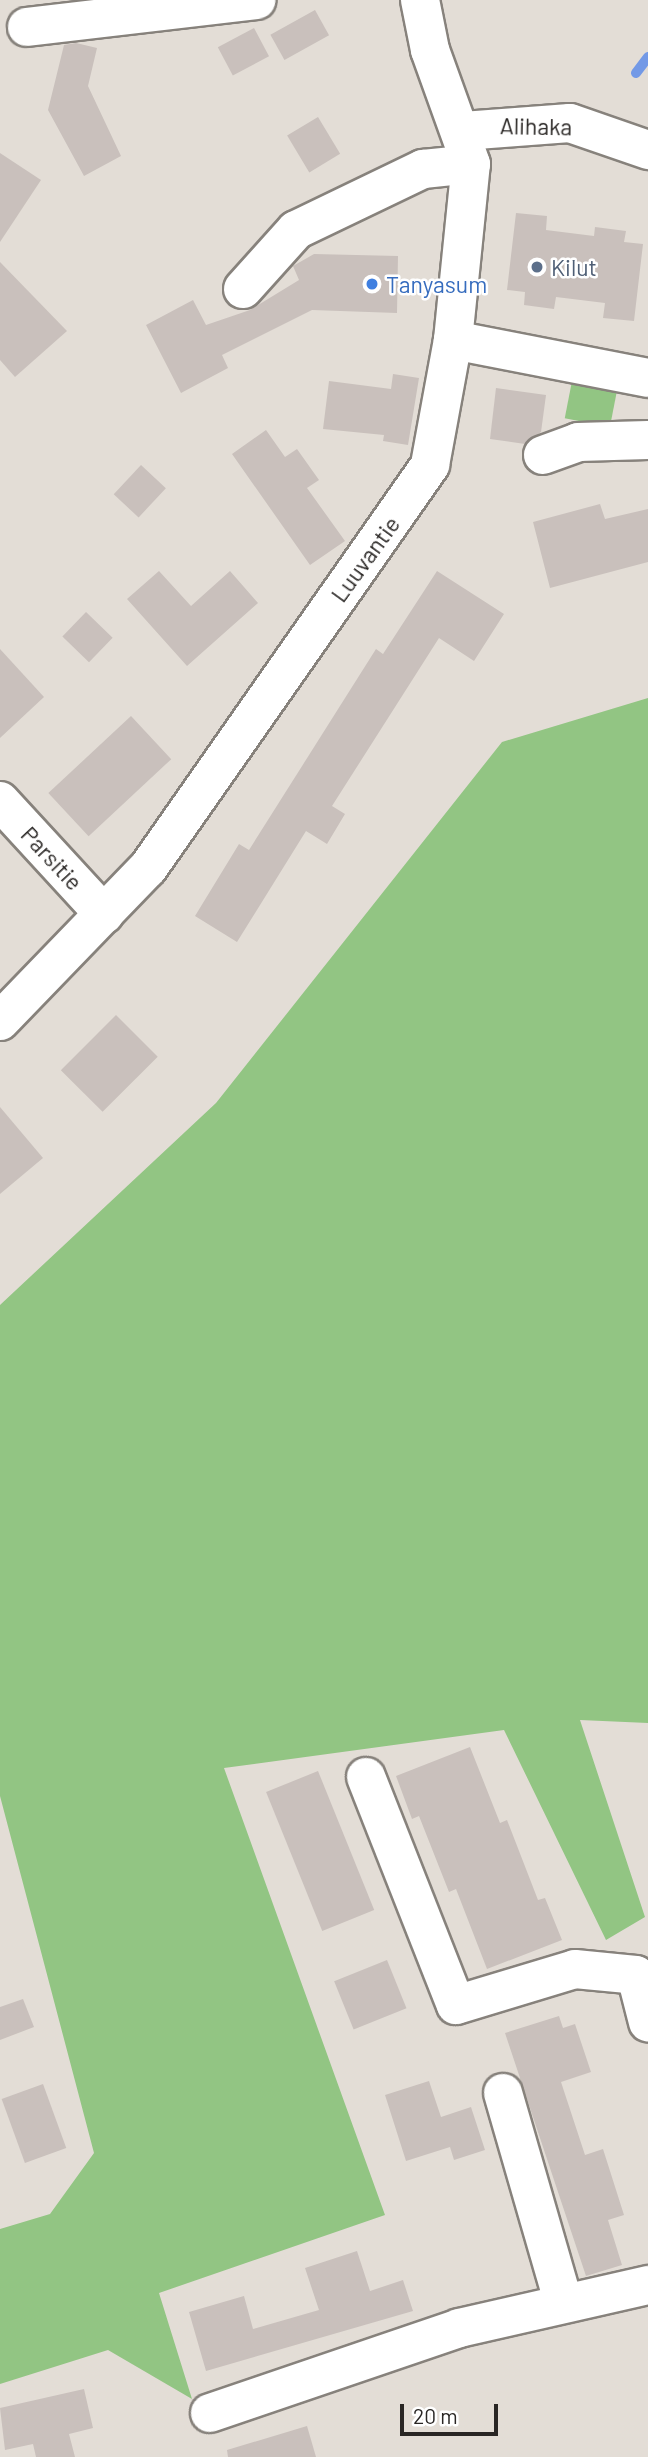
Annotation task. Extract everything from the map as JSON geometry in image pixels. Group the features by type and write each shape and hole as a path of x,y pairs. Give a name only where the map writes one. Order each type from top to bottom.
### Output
{"street":[{"path":"27,27 256,0"},
{"name":"Luuvantie","path":"0,1021 148,868 425,473 441,425 453,340 467,148 430,50 420,0"},
{"name":"Alihaka","path":"243,289 296,230 467,148 570,123 643,140"},
{"path":"453,340 648,378"},
{"path":"543,455 578,442 648,440"},
{"name":"Parsitie","path":"0,802 104,914"},
{"path":"366,1777 456,2005 575,1969 635,1975 648,2022"},
{"path":"503,2093 563,2301"},
{"path":"210,2413 459,2328 563,2301 648,2285"}],"green space":[{"path":"572,381 617,390 610,427 565,418"},
{"path":"648,698 648,1723 580,1720 645,1917 606,1940 504,1730 224,1768 385,2215 159,2293 192,2399 108,2350 0,2384 0,2229 50,2214 94,2153 0,1796 0,1305 216,1103 502,742"}],"building":[{"path":"315,10 329,35 284,60 270,35"},
{"path":"254,28 269,56 233,76 218,47"},
{"path":"76,43 97,48 88,86 121,156 84,176 48,110 64,45"},
{"path":"318,117 340,154 309,172 287,136"},
{"path":"0,153 41,180 0,242"},
{"path":"516,213 547,216 546,230 594,236 595,227 626,231 624,242 643,244 634,321 603,318 605,303 556,297 554,309 524,305 525,292 507,290"},
{"path":"314,254 398,256 397,313 312,310 222,355 228,368 181,393 146,325 193,300 206,325 250,310 299,280 293,266"},
{"path":"0,262 67,331 15,377 0,360"},
{"path":"393,374 419,378 408,445 383,441 384,435 323,429 329,381 391,389"},
{"path":"496,388 546,395 541,432 525,444 490,439"},
{"path":"266,430 285,457 297,449 319,480 307,488 345,541 310,565 232,454"},
{"path":"141,465 166,488 139,517 114,494"},
{"path":"600,504 605,519 648,509 648,562 550,588 533,522"},
{"path":"159,571 191,606 230,571 258,603 187,666 127,599"},
{"path":"437,571 504,614 474,661 439,638 332,806 345,814 327,844 306,831 237,942 195,916 239,844 249,850 376,649 383,654"},
{"path":"86,612 113,638 89,662 62,636"},
{"path":"0,649 44,697 0,738"},
{"path":"131,716 171,759 89,836 48,793"},
{"path":"116,1015 158,1057 103,1112 61,1070"},
{"path":"0,1107 43,1158 0,1194"},
{"path":"470,1747 500,1823 507,1820 538,1900 545,1898 562,1940 487,1969 456,1889 449,1892 419,1816 412,1819 396,1776"},
{"path":"318,1771 374,1910 322,1931 266,1792"},
{"path":"387,1960 406,2008 354,2030 334,1981"},
{"path":"23,1999 34,2027 0,2040 0,2007"},
{"path":"559,2016 563,2028 575,2024 591,2072 561,2082 585,2155 603,2149 624,2215 608,2220 622,2265 586,2276 505,2033"},
{"path":"429,2081 441,2117 471,2107 485,2150 454,2160 450,2147 406,2161 385,2095"},
{"path":"43,2084 66,2148 25,2163 2,2099"},
{"path":"357,2251 370,2291 403,2280 413,2311 206,2371 189,2312 244,2296 253,2329 319,2310 305,2268"},
{"path":"84,2389 93,2428 69,2434 75,2457 36,2457 33,2444 5,2450 0,2408"},
{"path":"307,2426 316,2457 228,2457 227,2450"}],"waterway":[{"path":"636,73 648,57"}],"place":[{"name":"Kilut","path":"537,267"},
{"name":"Tanyasum","path":"372,284"}]}
